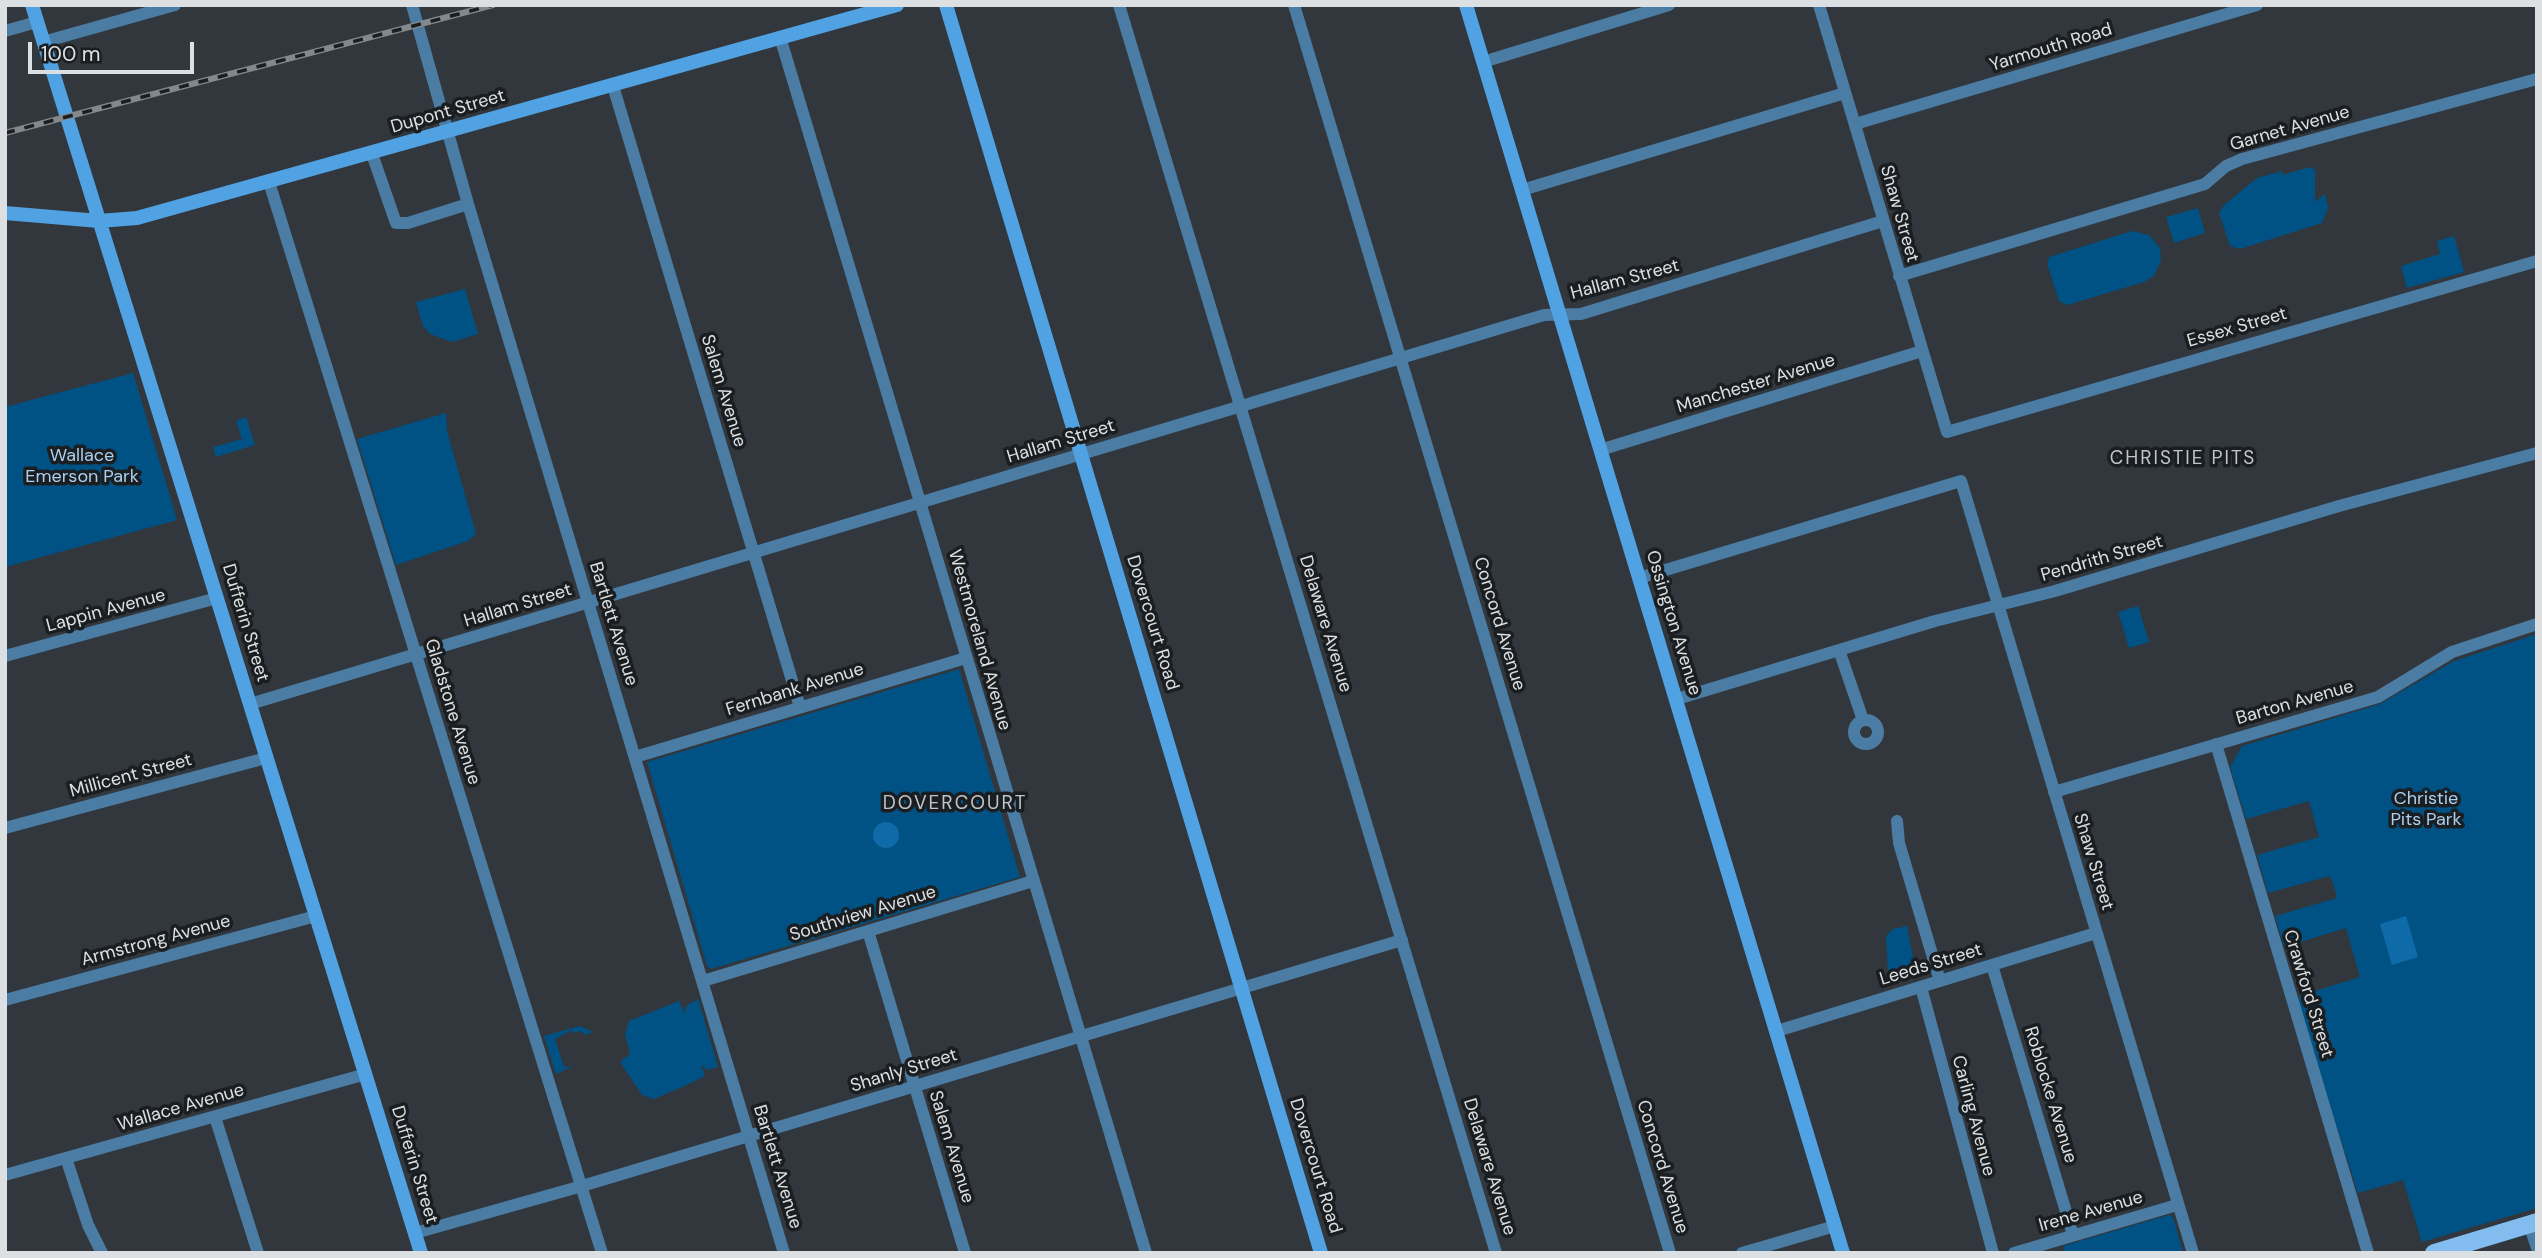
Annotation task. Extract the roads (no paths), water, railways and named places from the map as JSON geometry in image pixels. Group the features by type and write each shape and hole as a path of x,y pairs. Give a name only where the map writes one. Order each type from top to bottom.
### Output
{"main road":[{"path":"2434,1253 2533,1223"}],"street":[{"name":"Dufferin Street","path":"32,5 421,1253"},
{"path":"43,42 175,5"},
{"name":"Bartlett Avenue","path":"412,5 468,204 784,1253"},
{"name":"Dupont Street","path":"5,213 99,221 137,218 897,5"},
{"name":"Dovercourt Road","path":"946,5 1321,1253"},
{"name":"Delaware Avenue","path":"1119,5 1496,1253"},
{"name":"Concord Avenue","path":"1294,5 1670,1253"},
{"name":"Ossington Avenue","path":"1466,5 1843,1253"},
{"path":"1483,62 1669,5"},
{"name":"Shaw Street","path":"1819,5 1947,432"},
{"name":"Yarmouth Road","path":"1855,124 2258,5"},
{"path":"5,31 37,22"},
{"name":"Westmoreland Avenue","path":"780,37 1146,1253"},
{"name":"Garnet Avenue","path":"1899,276 2205,184 2226,166 2242,159 2537,79"},
{"name":"Salem Avenue","path":"613,86 800,707"},
{"path":"1522,190 1846,93"},
{"path":"372,154 396,223 408,223 468,204"},
{"name":"Gladstone Avenue","path":"269,182 602,1253"},
{"name":"Hallam Street","path":"250,704 1544,314 1581,314 1883,221"},
{"name":"Essex Street","path":"1947,432 2537,261"},
{"name":"Manchester Avenue","path":"1600,450 1922,351"},
{"name":"Pendrith Street","path":"1677,699 1982,608 1999,606 2339,506 2537,453"},
{"name":"Shaw Street","path":"1639,578 1961,481 2193,1253"},
{"name":"Lappin Avenue","path":"5,656 216,598"},
{"name":"Barton Avenue","path":"2054,792 2378,697 2452,652 2537,624"},
{"path":"1839,650 1863,720"},
{"name":"Fernbank Avenue","path":"635,757 965,657"},
{"name":"Crawford Street","path":"2216,744 2368,1253"},
{"name":"Millicent Street","path":"5,828 266,758"},
{"path":"1897,821 1899,842 1940,981"},
{"name":"Southview Avenue","path":"703,981 1033,881"},
{"name":"Armstrong Avenue","path":"5,1000 316,916"},
{"name":"Salem Avenue","path":"868,931 965,1253"},
{"name":"Leeds Street","path":"1777,1031 2096,933"},
{"name":"Shanly Street","path":"415,1233 582,1186 1402,940"},
{"name":"Roblocke Avenue","path":"1992,965 2073,1235"},
{"name":"Carling Avenue","path":"1921,987 1993,1253"},
{"name":"Wallace Avenue","path":"5,1175 366,1074"},
{"path":"215,1117 258,1253"},
{"path":"66,1158 88,1225 102,1253"},
{"name":"Irene Avenue","path":"2014,1253 2177,1205"},
{"path":"2533,1223 2537,1248"},
{"path":"1742,1253 1835,1226"}],"railway":[{"path":"5,133 493,5"}],"district":[{"name":"CHRISTIE PITS","path":"2183,459"},
{"name":"DOVERCOURT","path":"955,804"}],"park label":[{"name":"Wallace Emerson Park","path":"82,466"},
{"name":"Christie Pits Park","path":"2426,809"}]}
